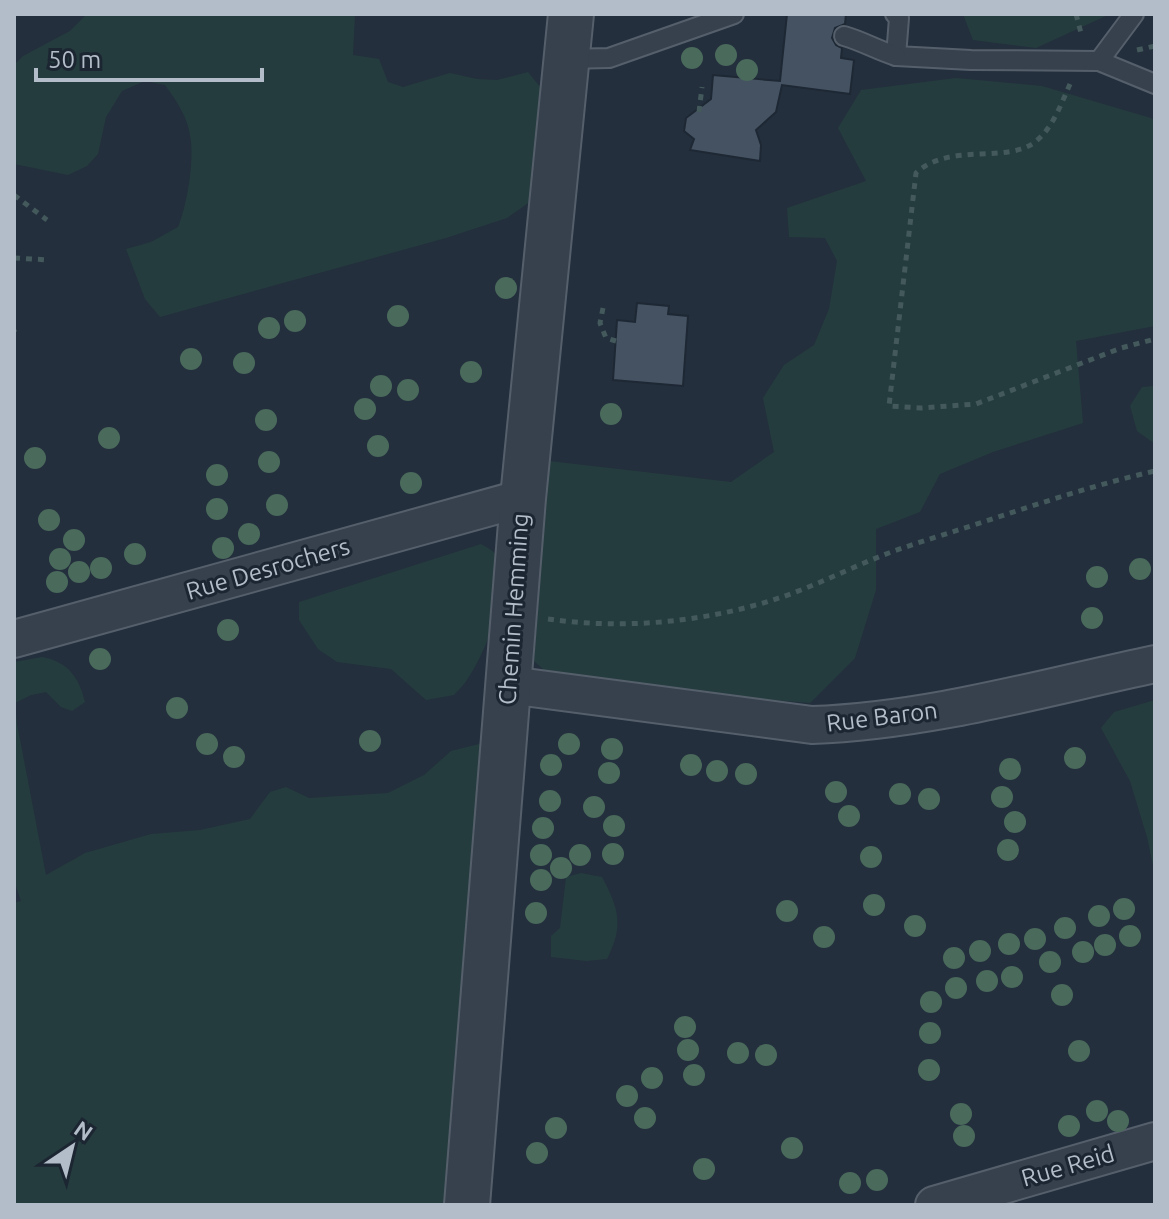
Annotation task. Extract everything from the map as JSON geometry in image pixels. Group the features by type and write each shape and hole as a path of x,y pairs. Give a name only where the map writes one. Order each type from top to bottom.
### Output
{"street":[{"name":"Chemin Hemming","path":"467,1205 523,498 571,14"},
{"name":"Rue Desrochers","path":"14,639 523,498"},
{"name":"Rue Baron","path":"510,685 812,725 915,716 1155,664"},
{"name":"Rue Reid","path":"934,1205 1155,1141"}],"lane":[{"path":"566,59 609,58 734,14"},
{"path":"895,14 899,18 896,56"},
{"path":"1090,61 1134,14"},
{"path":"844,36 896,56 1090,61 1154,85"}],"path":[{"path":"1090,61 1054,120 1037,141 1024,148 946,157 927,163 916,173 889,406 921,408 976,404 1121,348 1155,339"},
{"path":"699,112 702,87"},
{"path":"14,195 47,220"},
{"path":"14,258 49,260"},
{"path":"603,308 600,323 606,338 616,341"},
{"path":"515,615 585,623 637,622 690,619 744,609 785,596 894,551 1086,488 1155,471"}],"green space":[{"path":"87,14 355,14 353,55 379,59 388,82 403,87 450,73 497,80 528,72 545,93 534,199 507,218 446,238 160,317 145,299 126,249 151,242 178,227 184,207 191,169 189,128 165,85 145,81 122,91 106,117 98,154 87,166 68,175 14,164 14,65 23,56 70,31"},
{"path":"963,14 1110,14 1036,48 973,40"},
{"path":"956,78 1042,86 1151,118 1155,122 1155,326 1076,341 1083,423 993,452 940,474 920,512 876,529 876,590 855,658 810,703 748,698 544,670 534,661 549,461 731,482 774,452 763,398 784,365 814,345 829,309 837,261 825,238 789,237 787,208 866,181 838,128 861,90"},
{"path":"1155,386 1155,444 1137,431 1130,406 1142,387"},
{"path":"481,544 495,553 501,566 500,598 483,650 468,678 454,695 426,700 391,669 337,662 318,649 299,620 299,602"},
{"path":"42,657 59,663 71,672 85,702 72,711 61,707 46,692 15,703 46,875 85,853 151,834 200,830 250,819 270,792 286,787 309,798 388,793 424,775 451,751 483,743 448,1205 14,1205 14,903 21,901 14,880 14,662"},
{"path":"1155,700 1155,875 1130,781 1101,728 1114,712"},
{"path":"581,873 602,877 616,908 616,937 607,959 586,961 551,957 551,936 560,928 566,877"}],"building":[{"path":"787,14 846,14 845,24 835,28 832,38 842,48 841,58 854,60 850,94 782,85 776,112 756,130 761,145 760,161 690,150 694,139 684,131 686,118 711,99 713,75 780,81"},
{"path":"637,303 669,306 668,314 688,316 683,386 613,380 617,320 635,322"}]}
